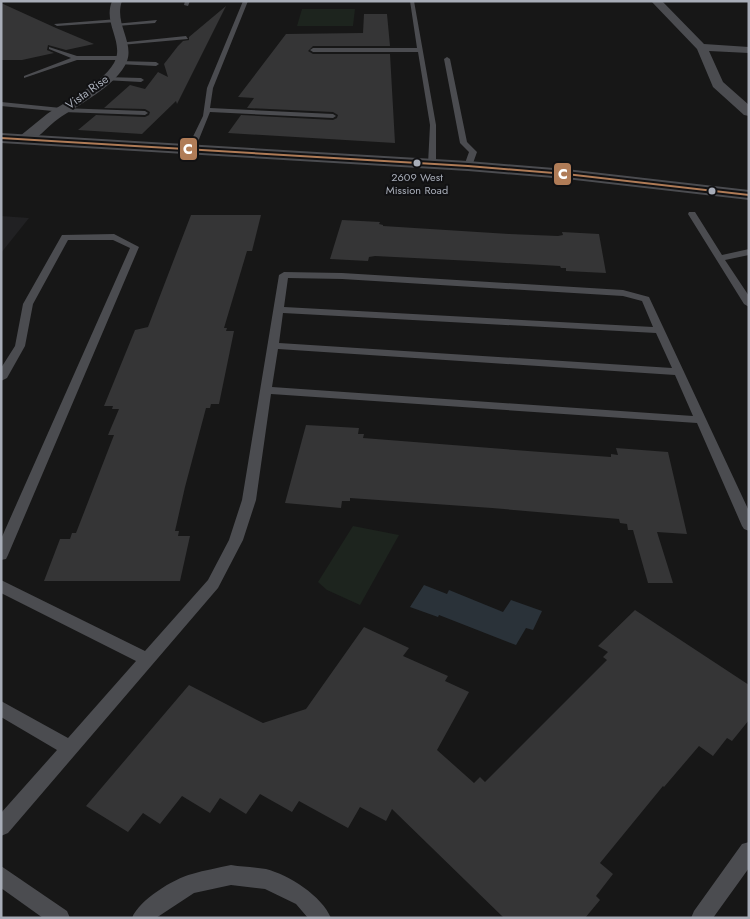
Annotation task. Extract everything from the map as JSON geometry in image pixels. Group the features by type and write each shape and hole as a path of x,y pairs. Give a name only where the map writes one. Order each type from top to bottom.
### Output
{"street":[{"path":"118,1 114,7 121,44 121,61"},
{"path":"656,1 701,47 707,56 717,84 749,112"},
{"path":"701,47 749,50"},
{"name":"Vista Rise","path":"25,139 106,79 121,61"},
{"path":"1,138 468,166 566,174 749,195"}],"lane":[{"path":"191,149 206,110 210,88 246,1"},
{"path":"412,1 433,125 432,164"},
{"path":"57,24 155,21"},
{"path":"121,44 186,38"},
{"path":"51,48 76,58 156,64 136,86"},
{"path":"313,50 420,50"},
{"path":"26,77 76,58"},
{"path":"447,60 464,143 473,152 468,166"},
{"path":"106,79 146,74"},
{"path":"1,104 145,113"},
{"path":"206,110 333,116"},
{"path":"692,214 749,304"},
{"path":"1,378 20,346 28,304 65,238 114,238 135,247 1,554"},
{"path":"720,258 749,252"},
{"path":"1,827 213,584 236,540 249,500 284,275 352,276 623,293 646,299 749,526"},
{"path":"279,310 660,330"},
{"path":"273,346 679,372"},
{"path":"266,390 700,420"},
{"path":"1,586 147,660"},
{"path":"1,708 70,748"},
{"path":"701,918 749,851"},
{"path":"142,918 152,907 191,884 232,875 267,879 303,897 321,918"},
{"path":"1,876 60,918"}],"shaded area":[{"path":"302,9 355,9 353,26 297,26"},
{"path":"1,216 29,218 1,253"},
{"path":"353,526 399,535 360,605 327,590 318,582"},
{"path":"424,585 447,594 449,590 503,612 511,600 542,611 533,630 526,628 516,645 439,615 438,617 410,607"}],"building":[{"path":"1,3 94,44 66,50 48,45 47,50 54,53 22,60 1,60"},
{"path":"226,6 177,104 176,101 142,134 78,130 96,115 145,117 149,115 150,112 145,109 104,108 130,85 145,89 158,72 168,77 164,64 178,46 183,41 189,40 189,37"},
{"path":"364,14 387,14 390,46 313,46 308,51 313,54 390,54 395,143 228,133 241,115 333,120 337,118 338,115 333,112 247,108 254,98 238,97 286,34 363,33"},
{"path":"191,215 261,215 252,251 247,251 224,328 227,328 226,331 234,331 219,404 211,404 210,408 206,408 175,531 179,531 178,536 190,536 180,581 44,581 60,539 70,539 72,533 76,533 114,435 108,435 119,409 112,409 113,406 104,406 135,330 148,327"},
{"path":"342,220 380,222 379,224 383,226 509,234 558,236 563,235 562,232 599,234 606,273 566,271 566,268 561,268 560,266 375,256 369,257 368,261 330,259"},
{"path":"306,425 359,428 358,434 364,434 363,438 541,452 611,457 611,454 618,455 616,448 668,452 687,534 657,532 673,583 648,583 633,530 628,530 627,524 620,523 619,519 350,498 350,501 342,501 341,508 285,503"},
{"path":"635,610 749,685 749,720 732,741 727,738 713,756 699,746 663,786 600,863 613,874 596,896 600,900 585,918 504,918 392,809 386,821 360,807 348,828 299,801 292,812 260,794 246,814 220,798 210,813 182,796 160,824 143,813 128,832 86,806 189,685 263,723 306,709 364,627 409,648 403,656 448,676 445,681 469,692 437,750 474,783 480,777 485,782 607,660 603,657 608,652 598,646"}],"transit line":[{"name":"C","path":"1,138 468,166 566,174 749,195"}],"place":[{"name":"2609 West Mission Road","path":"417,163"}]}
